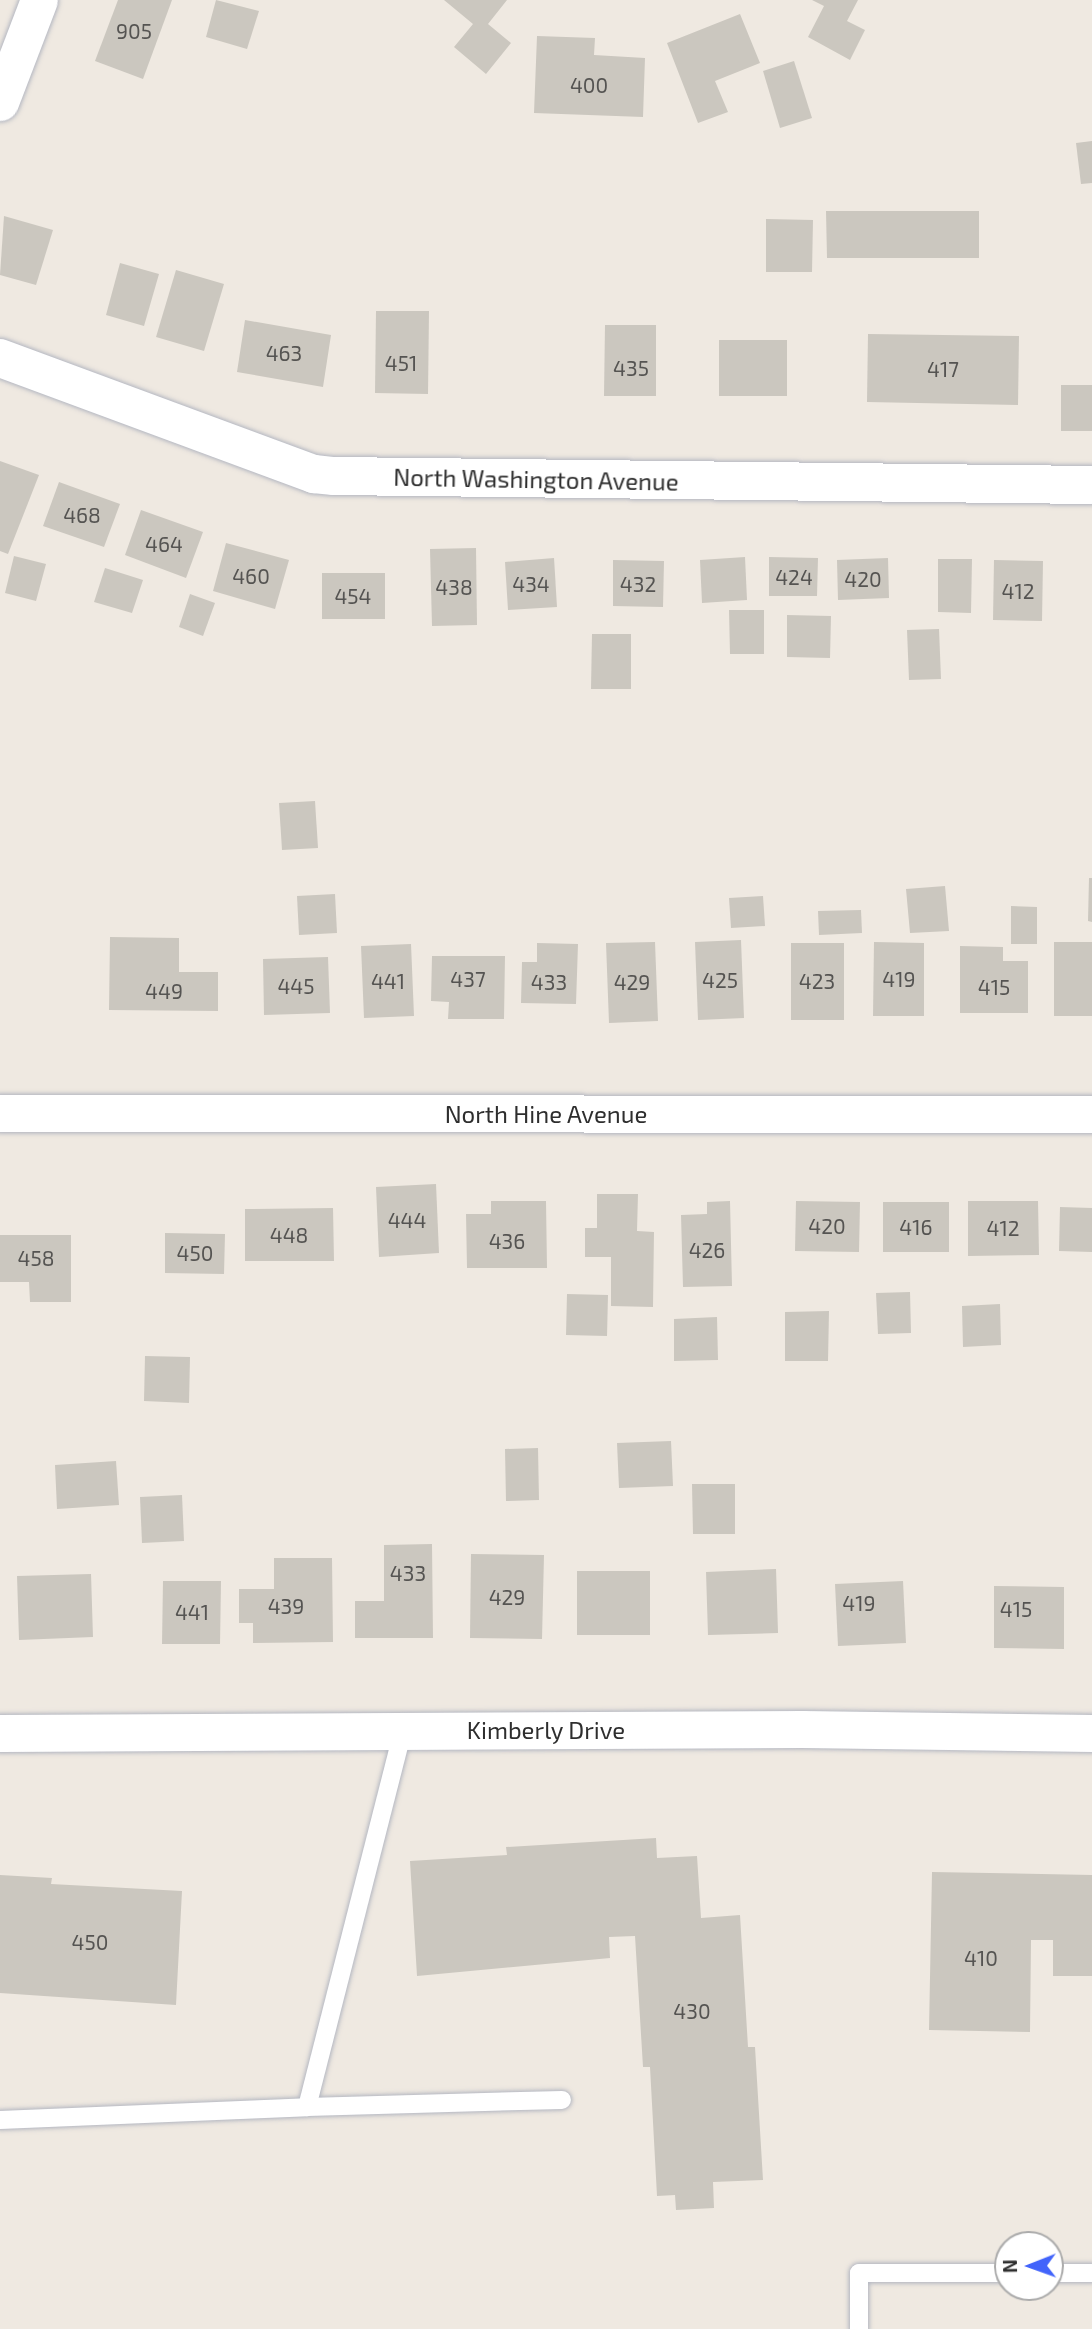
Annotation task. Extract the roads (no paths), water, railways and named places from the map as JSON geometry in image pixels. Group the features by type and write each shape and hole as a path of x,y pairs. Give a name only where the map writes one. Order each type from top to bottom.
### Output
{"street":[{"path":"0,102 39,0"},
{"name":"North Washington Avenue","path":"0,358 324,475 1092,485"},
{"name":"North Hine Avenue","path":"0,1113 1092,1114"},
{"name":"Kimberly Drive","path":"0,1733 1092,1733"}],"lane":[{"path":"307,2107 403,1731"},
{"path":"0,2120 307,2107 562,2101"},
{"path":"859,2329 859,2273 994,2273"},
{"path":"1064,2273 1092,2273"}]}
